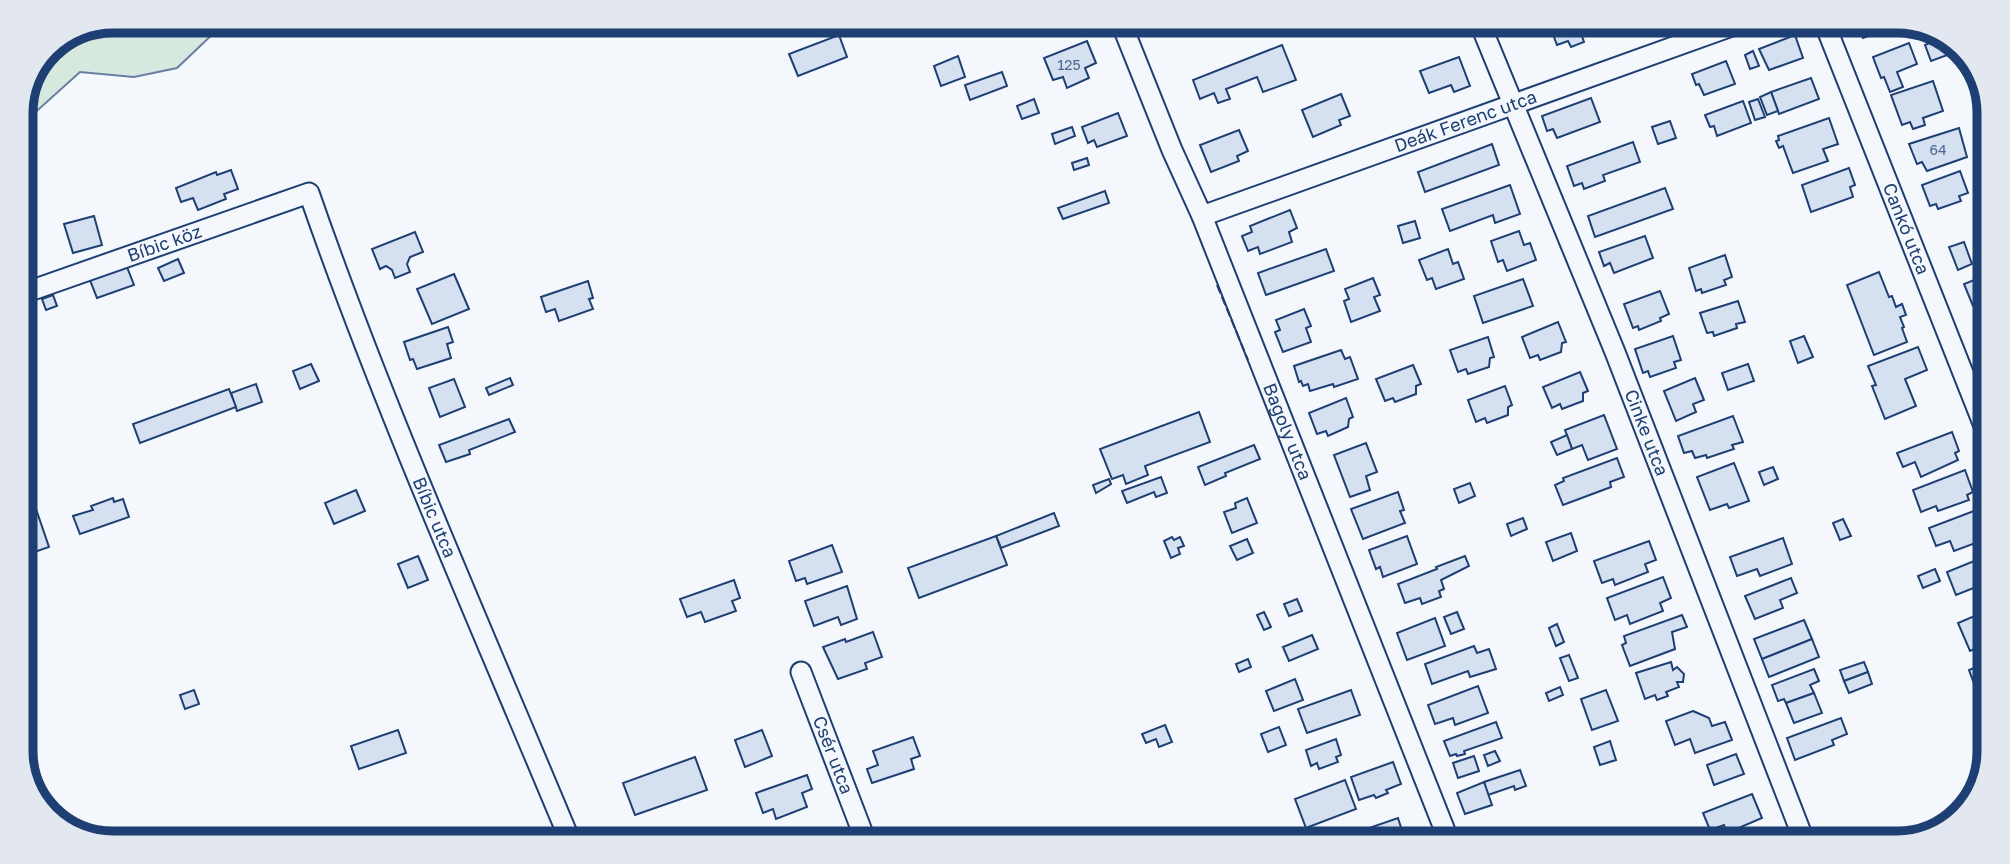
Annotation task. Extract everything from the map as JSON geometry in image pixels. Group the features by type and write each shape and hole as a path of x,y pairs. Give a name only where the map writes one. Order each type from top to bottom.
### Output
{"street":[{"name":"Bagoly utca","path":"1125,33 1172,150 1202,216 1445,831"},
{"name":"Cinke utca","path":"1484,33 1615,352 1800,831"},
{"name":"Deák Ferenc utca","path":"1202,216 1713,33"},
{"name":"Cankó utca","path":"1828,33 1977,408"},
{"name":"Bíbic köz","path":"33,290 309,192"},
{"name":"Bíbic utca","path":"309,192 320,230 392,414 566,831"},
{"name":"Csér utca","path":"801,672 862,831"}],"shaded area":[{"path":"113,33 214,33 177,68 134,77 80,72 33,114 39,82 47,69 57,57 82,39"}],"building":[{"path":"1552,33 1587,34 1582,36 1584,42 1571,47 1568,41 1557,45"},
{"path":"1861,33 1877,33 1863,38"},
{"path":"839,35 847,57 798,76 789,54"},
{"path":"1795,35 1803,58 1769,70 1759,49"},
{"path":"1087,41 1096,63 1085,68 1089,78 1067,88 1063,77 1053,80 1044,58"},
{"path":"1933,42 1950,54 1931,61 1925,45"},
{"path":"1909,43 1917,64 1897,72 1903,87 1890,92 1873,57"},
{"path":"1282,45 1296,80 1263,92 1257,77 1226,89 1230,99 1218,103 1214,93 1200,99 1193,80"},
{"path":"1753,51 1759,66 1750,69 1745,55"},
{"path":"958,56 965,77 941,86 934,66"},
{"path":"1459,57 1470,86 1454,92 1451,85 1429,93 1420,71"},
{"path":"1726,61 1735,84 1704,95 1692,74"},
{"path":"1002,72 1007,86 970,100 965,85"},
{"path":"1811,78 1819,99 1779,114 1771,92"},
{"path":"1933,81 1943,111 1923,118 1925,125 1913,129 1910,122 1902,125 1891,95"},
{"path":"1771,92 1778,111 1767,115 1760,97"},
{"path":"1341,94 1350,116 1339,120 1341,125 1313,137 1302,110"},
{"path":"1591,98 1600,122 1557,138 1553,129 1547,131 1542,116"},
{"path":"1034,99 1039,113 1022,119 1017,106"},
{"path":"1758,99 1765,117 1755,120 1749,102"},
{"path":"1743,101 1751,123 1717,136 1714,126 1710,127 1705,115"},
{"path":"1118,113 1127,136 1097,147 1094,140 1088,143 1082,127"},
{"path":"1829,118 1838,144 1823,149 1828,161 1793,173 1783,146 1779,148 1776,141 1779,140 1778,136"},
{"path":"1670,121 1676,138 1658,144 1652,127"},
{"path":"1072,127 1075,136 1055,144 1052,134"},
{"path":"1959,128 1967,157 1927,171 1922,162 1917,164 1909,144"},
{"path":"1239,130 1248,151 1237,156 1239,161 1211,172 1200,145"},
{"path":"1633,142 1640,162 1603,175 1605,181 1584,189 1582,183 1574,186 1567,166"},
{"path":"1492,144 1499,165 1425,192 1418,172"},
{"path":"1087,158 1089,165 1074,170 1072,163"},
{"path":"1849,168 1855,185 1850,187 1853,197 1811,212 1802,185"},
{"path":"231,170 238,189 224,194 226,199 198,210 193,198 181,202 176,188 216,172 217,175"},
{"path":"1960,171 1968,193 1959,196 1961,201 1938,209 1936,204 1930,206 1922,185"},
{"path":"1510,185 1520,214 1495,223 1493,215 1450,231 1442,209"},
{"path":"1665,188 1673,209 1595,237 1588,216"},
{"path":"1105,191 1109,203 1063,219 1058,208"},
{"path":"1290,210 1297,228 1289,232 1292,242 1260,254 1258,247 1248,251 1242,236 1252,232 1250,226"},
{"path":"94,216 102,245 73,253 64,224"},
{"path":"1415,221 1420,238 1403,243 1398,226"},
{"path":"1519,231 1524,245 1530,243 1536,260 1507,271 1503,260 1498,262 1491,241"},
{"path":"415,232 423,252 410,257 407,264 410,272 395,278 392,270 386,266 380,269 372,249"},
{"path":"1645,236 1653,258 1614,273 1610,263 1604,266 1599,252"},
{"path":"1964,242 1972,264 1958,270 1949,247"},
{"path":"1326,249 1334,271 1266,295 1258,273"},
{"path":"1448,249 1453,264 1458,262 1464,279 1436,289 1432,278 1427,280 1419,260"},
{"path":"1725,255 1732,277 1724,280 1726,285 1702,293 1701,289 1696,291 1689,268"},
{"path":"178,259 184,273 164,281 158,268"},
{"path":"127,267 134,285 97,298 90,280"},
{"path":"1879,272 1896,307 1902,304 1906,315 1900,317 1907,342 1874,355 1847,285"},
{"path":"454,274 469,309 432,324 417,289"},
{"path":"1373,278 1380,295 1374,297 1380,311 1351,322 1344,301 1349,299 1345,289"},
{"path":"1523,279 1533,306 1483,323 1474,296"},
{"path":"1977,279 1977,304 1973,306 1964,284"},
{"path":"588,281 593,298 589,299 593,309 559,321 555,309 546,312 541,297"},
{"path":"1660,291 1669,314 1660,318 1661,321 1639,330 1638,326 1633,328 1624,304"},
{"path":"53,295 57,306 46,310 42,299"},
{"path":"1738,301 1745,322 1736,324 1737,328 1714,336 1713,332 1707,333 1700,313"},
{"path":"1304,309 1311,326 1306,328 1311,342 1283,352 1275,332 1280,330 1276,320"},
{"path":"1558,322 1566,342 1562,343 1561,352 1540,360 1538,355 1530,358 1522,337"},
{"path":"448,327 453,342 447,344 451,358 417,369 413,359 410,360 404,342"},
{"path":"1673,336 1681,360 1674,362 1676,368 1650,377 1648,371 1643,373 1635,349"},
{"path":"1804,336 1813,357 1798,363 1790,341"},
{"path":"1488,337 1494,357 1490,358 1489,367 1468,374 1466,369 1458,372 1450,350"},
{"path":"1918,347 1927,370 1905,379 1916,406 1885,419 1872,386 1876,385 1868,366"},
{"path":"1341,350 1345,359 1350,357 1358,379 1310,391 1308,384 1303,386 1301,381 1299,382 1294,366"},
{"path":"311,364 319,381 300,389 293,371"},
{"path":"1748,364 1754,381 1728,390 1722,373"},
{"path":"1413,365 1421,384 1416,386 1416,394 1395,402 1393,398 1385,401 1376,379"},
{"path":"1580,372 1588,391 1583,393 1583,401 1562,409 1560,404 1552,408 1543,387"},
{"path":"510,378 513,385 489,395 486,388"},
{"path":"1695,378 1704,400 1693,404 1696,412 1676,421 1664,391"},
{"path":"454,379 465,407 440,417 429,388"},
{"path":"256,384 262,402 237,411 231,393"},
{"path":"1505,386 1512,405 1508,407 1508,415 1487,423 1485,418 1476,422 1468,400"},
{"path":"229,389 236,407 140,443 133,424"},
{"path":"1346,398 1353,417 1349,419 1348,427 1328,436 1326,431 1317,434 1309,413"},
{"path":"1199,412 1210,442 1145,466 1148,475 1126,484 1123,475 1112,479 1100,449"},
{"path":"1604,415 1617,449 1588,460 1582,445 1572,449 1565,430"},
{"path":"1733,416 1743,442 1732,445 1734,449 1707,458 1706,455 1695,458 1692,451 1684,453 1678,436"},
{"path":"509,419 515,432 469,450 470,454 446,462 439,445"},
{"path":"1952,432 1959,451 1955,453 1958,460 1921,477 1915,462 1903,467 1897,453"},
{"path":"1567,435 1572,449 1557,455 1551,442"},
{"path":"1366,443 1377,472 1366,476 1370,490 1350,497 1334,455"},
{"path":"1254,445 1260,459 1225,473 1226,476 1205,485 1198,467"},
{"path":"1617,458 1624,477 1610,482 1611,487 1563,505 1555,485 1564,481 1563,478"},
{"path":"1734,463 1749,501 1729,508 1727,504 1710,510 1697,477"},
{"path":"1773,467 1778,479 1764,485 1759,472"},
{"path":"1965,470 1973,492 1967,495 1969,500 1938,511 1936,506 1921,512 1913,490"},
{"path":"1161,477 1167,493 1156,497 1154,492 1127,503 1122,491"},
{"path":"1109,479 1111,484 1096,493 1093,485"},
{"path":"1470,483 1475,496 1459,503 1454,489"},
{"path":"356,490 365,511 334,524 325,503"},
{"path":"1398,492 1404,510 1400,511 1405,523 1363,539 1351,509"},
{"path":"113,498 114,502 123,499 129,517 80,534 73,516 93,510 91,506"},
{"path":"1247,498 1257,523 1232,533 1224,512 1236,508 1235,503"},
{"path":"36,509 49,547 33,553 33,510"},
{"path":"1977,510 1977,542 1954,551 1950,541 1936,546 1929,528"},
{"path":"1054,513 1059,526 1001,548 996,536"},
{"path":"1523,518 1527,529 1511,536 1507,524"},
{"path":"1843,519 1851,536 1840,540 1833,523"},
{"path":"1571,533 1577,551 1553,561 1546,542"},
{"path":"996,536 1007,565 919,598 908,568"},
{"path":"1407,536 1417,564 1383,577 1380,567 1376,569 1369,550"},
{"path":"1172,537 1174,540 1180,537 1184,546 1178,548 1180,554 1171,558 1164,541"},
{"path":"1783,538 1792,564 1760,576 1757,569 1737,576 1730,557"},
{"path":"1247,539 1253,553 1237,560 1230,546"},
{"path":"1649,541 1656,560 1645,564 1648,572 1615,585 1613,579 1602,583 1594,561"},
{"path":"832,545 842,572 807,584 805,578 796,581 789,561"},
{"path":"418,556 428,580 408,588 398,564"},
{"path":"1465,556 1469,566 1441,580 1444,589 1439,591 1441,597 1422,604 1420,598 1405,603 1398,584"},
{"path":"1977,560 1977,587 1956,595 1947,572"},
{"path":"1935,569 1940,581 1923,588 1918,576"},
{"path":"1663,577 1671,598 1660,603 1663,611 1630,624 1627,615 1615,620 1607,598"},
{"path":"1791,578 1797,593 1780,600 1783,608 1755,619 1745,596"},
{"path":"734,580 740,598 732,601 736,611 705,622 701,612 687,617 680,599"},
{"path":"847,586 857,619 841,625 838,617 814,626 805,601"},
{"path":"1297,599 1302,611 1289,616 1284,604"},
{"path":"1264,612 1271,627 1264,630 1257,615"},
{"path":"1457,612 1464,629 1451,634 1444,617"},
{"path":"1682,615 1687,627 1672,632 1675,649 1630,666 1622,645 1626,643 1624,636"},
{"path":"1977,615 1977,648 1970,651 1958,623"},
{"path":"1435,618 1445,646 1407,660 1397,633"},
{"path":"1804,620 1812,639 1762,659 1754,639"},
{"path":"1557,624 1564,642 1556,646 1549,628"},
{"path":"873,632 882,657 865,663 867,669 838,679 823,647"},
{"path":"1312,635 1318,649 1289,661 1283,647"},
{"path":"1812,639 1819,657 1769,677 1762,659"},
{"path":"1474,646 1477,653 1489,649 1496,669 1470,677 1468,671 1432,684 1425,664"},
{"path":"1569,655 1578,678 1569,681 1560,658"},
{"path":"1248,659 1251,667 1239,672 1236,664"},
{"path":"1671,662 1673,670 1677,667 1684,674 1683,682 1677,682 1679,687 1666,692 1668,696 1657,700 1655,695 1645,699 1636,673"},
{"path":"1864,662 1868,672 1844,681 1840,670"},
{"path":"1977,667 1975,686 1969,670"},
{"path":"1814,669 1819,681 1810,685 1814,693 1786,703 1784,699 1778,701 1772,685"},
{"path":"1868,672 1872,684 1849,693 1844,681"},
{"path":"1295,679 1303,700 1274,711 1266,691"},
{"path":"1478,686 1488,713 1455,725 1453,718 1435,724 1428,705"},
{"path":"1560,687 1563,695 1549,701 1546,693"},
{"path":"194,690 199,704 185,709 180,695"},
{"path":"1351,690 1360,715 1307,733 1298,709"},
{"path":"1606,690 1618,721 1592,730 1581,699"},
{"path":"1814,693 1822,713 1794,723 1786,703"},
{"path":"1693,711 1709,718 1712,726 1725,722 1732,740 1695,753 1690,739 1675,745 1666,721"},
{"path":"1841,718 1847,734 1832,740 1834,745 1795,760 1787,738"},
{"path":"1496,722 1502,738 1464,751 1465,754 1450,756 1444,741"},
{"path":"1165,725 1172,742 1159,747 1156,739 1146,743 1142,734"},
{"path":"1279,727 1286,745 1268,752 1261,734"},
{"path":"398,730 406,753 359,769 351,746"},
{"path":"762,730 772,756 745,767 735,740"},
{"path":"913,737 920,756 911,759 914,769 872,783 867,769 878,765 873,751"},
{"path":"1336,739 1341,755 1336,757 1338,762 1319,769 1317,763 1311,766 1306,750"},
{"path":"1610,741 1616,760 1600,765 1594,747"},
{"path":"1495,751 1500,761 1488,766 1484,755"},
{"path":"1736,754 1744,774 1714,785 1707,765"},
{"path":"1474,756 1479,771 1458,778 1453,763"},
{"path":"695,757 707,790 635,815 623,783"},
{"path":"1393,762 1401,784 1376,798 1374,795 1359,800 1351,777"},
{"path":"1520,770 1526,786 1515,790 1514,786 1488,795 1484,782"},
{"path":"807,775 812,789 802,793 807,807 776,819 773,809 763,813 756,793"},
{"path":"1345,780 1356,809 1306,828 1295,799"},
{"path":"1484,782 1492,805 1465,814 1457,793"},
{"path":"1752,794 1762,818 1732,831 1726,831 1724,825 1710,830 1703,813"},
{"path":"1398,818 1402,831 1367,831 1366,829"}],"fence":[{"path":"1217,285 1248,360"}]}
